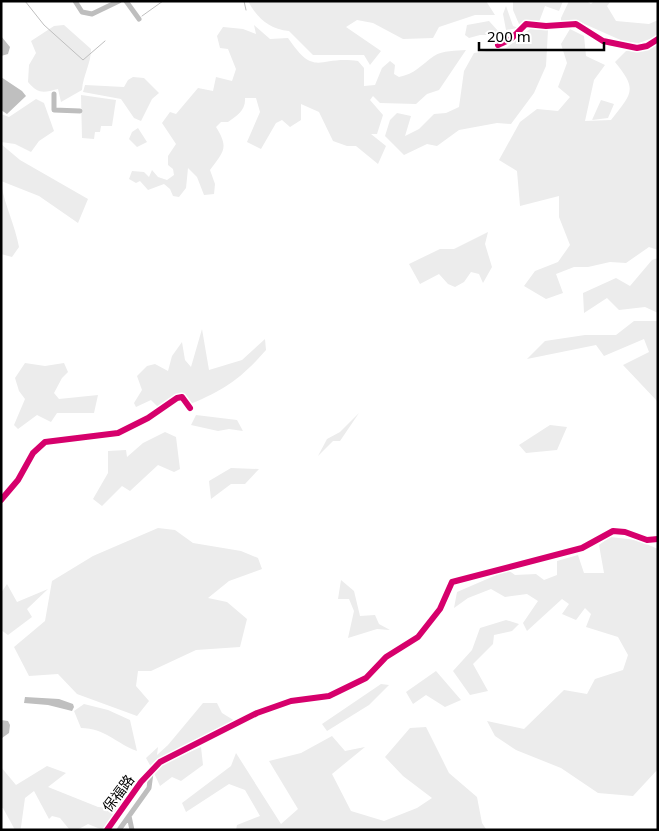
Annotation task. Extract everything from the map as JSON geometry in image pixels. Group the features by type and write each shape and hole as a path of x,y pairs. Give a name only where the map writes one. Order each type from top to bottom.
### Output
{"street":[{"path":"75,1 82,12 92,14 119,1"},
{"path":"126,1 139,19"},
{"path":"498,45 511,39 526,24 546,26 576,24 603,41 637,48 647,46 658,39"},
{"path":"54,94 54,110 80,111"},
{"path":"1,500 18,480 34,453 45,442 118,433 148,418 177,398 182,397 190,408"},
{"path":"151,773 160,762 258,713 291,701 328,696 366,678 386,657 418,637 440,609 452,582 582,548 613,531 625,532 647,540 658,539"},
{"name":"保福路","path":"119,830 149,788 151,773"},
{"name":"保福路","path":"107,830 142,782 151,773"},
{"path":"129,816 132,830"}],"shaded area":[{"path":"248,1 486,1 495,15 475,15 439,27 433,38 403,39 373,23 357,20 346,27 381,51 370,65 364,55 313,55 289,31 275,28 264,22 255,13"},
{"path":"513,1 563,1 559,11 545,6 539,22 527,21 519,24 513,10"},
{"path":"569,1 586,1 591,4 594,1 611,1 607,6 616,21 649,24 658,20 658,36 639,43 625,42 580,22 561,22"},
{"path":"506,6 513,26 518,28 506,30 503,14"},
{"path":"489,21 499,32 497,43 493,40 492,35 480,35 469,38 465,35 467,25"},
{"path":"64,25 91,49 82,90 61,102 58,89 41,92 28,82 29,65 36,53 31,41 54,26"},
{"path":"254,25 270,39 288,38 297,51 312,62 358,61 364,68 364,86 375,85 382,68 390,61 395,65 394,74 399,77 414,71 438,54 466,50 439,90 427,94 416,104 380,103 373,96 370,100 383,115 377,134 371,134 386,146 378,164 356,146 347,146 333,141 319,112 301,104 301,120 290,127 282,120 276,123 261,149 247,142 260,112 256,98 245,98 244,106 238,115 228,122 221,122 216,127 224,145 221,154 210,170 215,184 214,194 204,195 197,177 188,168 186,188 179,197 173,196 170,189 164,184 148,190 140,181 136,183 129,179 132,171 144,172 149,177 152,170 158,177 167,180 174,175 173,169 168,165 168,156 176,144 162,123 170,112 176,114 198,88 213,91 216,77 232,81 236,69 228,49 220,48 217,36 223,27 243,29 256,34"},
{"path":"530,29 548,30 546,66 534,93 511,124 497,123 459,130 437,146 427,144 404,155 385,136 390,120 397,113 411,116 405,136 419,129 434,114 446,113 459,107 464,71 474,53 506,48"},
{"path":"570,29 584,36 586,56 605,65 594,80 585,121 611,120 628,97 630,91 627,79 615,62 626,51 653,46 658,43 658,250 649,247 626,263 610,262 588,267 574,267 556,274 563,293 546,299 524,286 535,271 558,262 570,245 559,217 559,196 520,206 517,171 499,160 520,122 537,109 558,111 570,97 558,87 567,63 561,44"},
{"path":"1,36 10,47 8,54 1,56"},
{"path":"1,77 22,91 26,96 7,114 1,110"},
{"path":"133,77 144,78 159,93 152,99 141,121 134,118 121,99 83,92 85,85 124,87 128,80"},
{"path":"81,95 116,100 112,126 101,126 100,132 95,132 94,139 82,138"},
{"path":"36,99 44,103 54,131 39,141 31,152 15,144 1,142 1,114 9,117"},
{"path":"601,100 614,104 608,118 592,120"},
{"path":"138,128 147,142 137,147 129,139 132,132"},
{"path":"1,144 20,160 88,199 78,223 39,196 1,181"},
{"path":"1,184 19,247 12,257 1,254"},
{"path":"488,232 485,244 492,267 483,283 479,274 471,272 464,282 455,287 448,284 439,274 420,284 409,264 440,249 454,249"},
{"path":"658,258 658,313 645,307 619,310 607,298 584,313 583,293 616,278 630,286 652,260"},
{"path":"634,321 658,321 657,401 623,365 649,352 644,339 604,356 596,345 527,359 545,341 585,335 616,335"},
{"path":"202,329 209,370 242,360 265,339 266,350 230,384 198,401 185,406 182,398 160,409 151,400 136,407 134,403 142,390 137,376 147,366 155,364 168,371 172,356 182,342 185,360 191,367"},
{"path":"25,363 45,366 64,363 68,372 62,378 54,393 59,399 98,395 94,413 57,413 51,422 37,415 18,429 14,425 25,399 19,391 15,378"},
{"path":"359,413 340,441 333,441 318,456 327,439 340,432"},
{"path":"196,415 237,420 243,431 229,429 218,431 191,425"},
{"path":"550,425 567,427 557,450 526,453 519,445"},
{"path":"165,432 176,437 180,469 174,472 158,465 130,491 122,486 102,506 93,499 108,473 108,451 126,450 127,457 143,443"},
{"path":"231,468 259,469 245,484 231,484 211,499 209,481"},
{"path":"158,528 175,530 193,543 241,551 258,558 262,569 229,581 208,598 227,602 247,619 240,647 196,650 151,671 138,671 136,686 149,701 137,716 77,694 58,674 29,676 14,647 45,621 52,581 93,556"},
{"path":"610,537 637,540 658,549 658,769 633,796 598,793 561,768 516,750 495,736 487,721 524,729 564,690 587,694 595,679 623,670 628,655 618,637 586,627 591,614 585,608 576,620 562,614 569,604 562,599 527,631 523,623 538,601 527,594 505,597 491,589 468,598 454,608 457,592 508,570 515,575 536,574 544,580 557,575 557,561 578,555 584,573 604,573 599,545"},
{"path":"341,580 354,591 360,616 375,615 379,624 390,630 377,629 348,638 354,611 349,599 338,599"},
{"path":"7,584 17,602 48,589 27,609 32,617 8,635 1,630 1,593"},
{"path":"506,620 519,624 512,631 494,635 493,644 473,664 488,691 470,695 453,671 472,650 480,628"},
{"path":"436,671 461,700 445,707 426,695 413,704 406,692"},
{"path":"381,684 389,685 369,705 327,731 322,724"},
{"path":"25,697 59,699 73,704 74,707 72,711 48,705 24,703"},
{"path":"203,703 217,703 222,713 235,721 180,747 151,767 146,758 158,747 157,755 168,745"},
{"path":"84,704 108,710 130,720 137,751 97,730 81,728 74,711"},
{"path":"1,720 8,721 10,725 9,733 2,738"},
{"path":"426,727 449,773 477,797 482,823 486,829 491,830 236,830 237,825 260,816 245,790 229,784 186,812 182,803 231,766 236,753 281,824 298,809 269,761 301,753 332,736 345,751 365,747 332,774 351,811 384,821 417,808 432,798 403,776 385,757 410,728"},
{"path":"201,747 203,765 181,781 172,777 160,786 154,773 160,765"},
{"path":"47,766 66,773 48,787 98,807 109,808 135,781 139,779 141,782 103,830 88,824 77,830 69,829 60,818 52,816 49,819 34,791 25,798 21,827 20,830 15,830 3,808 1,808 1,767 16,785"}],"waterway":[{"path":"25,1 44,25 83,60 105,41"},
{"path":"142,16 163,1"},
{"path":"244,1 246,10"}],"cycle path":[{"path":"498,45 511,39 526,24 546,26 576,24 603,41 637,48 647,46 658,39"},
{"path":"1,500 18,480 33,453 45,442 118,433 148,418 177,398 182,397 190,408"},
{"path":"107,830 141,782 160,762 257,713 291,701 329,696 366,678 386,657 418,637 440,609 452,582 582,548 613,531 625,532 647,540 658,539"}]}
